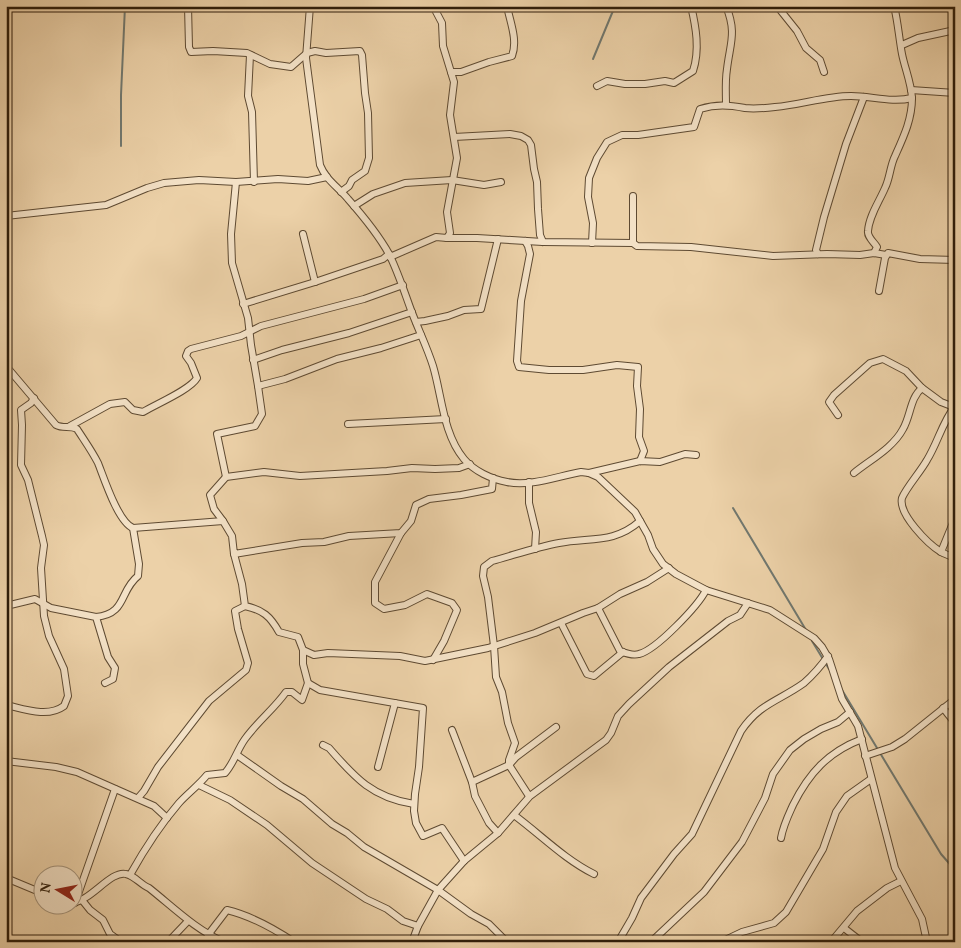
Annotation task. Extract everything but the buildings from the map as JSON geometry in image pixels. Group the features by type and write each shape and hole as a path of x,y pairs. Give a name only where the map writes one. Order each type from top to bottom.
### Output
{"street":[{"path":"188,6 187,20 190,51 247,53 270,64 291,67 307,53 315,51 326,53 360,51 368,113 369,158 365,171 352,180 349,186 341,192"},
{"path":"310,6 307,53 308,76 320,164 327,178 372,228 390,256 403,285 433,366 446,419 457,448 475,470 507,482 529,482 581,472 598,477 635,512 653,549 663,564 706,590 770,610 814,638 828,656 842,699 858,726 895,868 922,919 928,942"},
{"path":"433,6 442,23 443,46 454,82 450,115 457,158 447,212 450,233 447,238"},
{"path":"451,72 460,72 512,56 513,32 507,6"},
{"path":"597,86 607,81 626,84 665,81 674,83 693,71 697,60 695,22 691,6"},
{"path":"726,6 732,24 733,40 727,69 726,105"},
{"path":"777,6 797,31 806,48 820,60 824,72"},
{"path":"874,253 877,247 869,237 869,224 886,186 894,156 906,132 912,110 911,90 894,6"},
{"path":"902,45 918,38 955,30"},
{"path":"250,55 248,96 252,112 254,182"},
{"path":"911,90 955,93"},
{"path":"592,243 593,223 588,197 589,178 597,158 607,142 622,135 638,135 694,127 700,109 716,105 745,108 774,107 836,97 894,100 912,98"},
{"path":"818,254 816,250 824,217 846,144 864,97"},
{"path":"454,137 510,134 521,136 528,140 531,145 537,182 540,234 543,242"},
{"path":"6,216 106,205 164,183 200,180 254,182 278,179 308,181 327,178"},
{"path":"354,206 373,194 405,183 452,180 484,185 501,182"},
{"path":"226,477 217,434 255,426 262,414 248,318 232,264 231,234 236,182"},
{"path":"633,196 634,243"},
{"path":"303,234 315,282"},
{"path":"243,304 383,259 436,237 543,242 634,243 637,246 691,247 762,253 772,256 860,255 874,253 886,255 888,253 920,259 955,260"},
{"path":"416,322 448,316 464,310 480,309 498,239"},
{"path":"526,241 530,254 522,301 517,361 519,367 549,370 583,370 617,365 638,367 639,437 644,451 640,460"},
{"path":"879,291 886,255"},
{"path":"6,366 56,425 62,427 70,426 110,404 125,402 133,410 143,412 194,383 197,378 186,356 188,351 241,336 261,326 364,300 403,285"},
{"path":"253,360 282,350 349,333 412,312"},
{"path":"258,386 337,359 381,348 421,335"},
{"path":"838,415 829,403 830,400 870,363 885,359 906,371 922,388 941,402 954,406 946,418 928,460 902,497 901,505 922,537 941,552 955,558"},
{"path":"854,473 881,451 892,445 903,429 915,394 922,388"},
{"path":"6,705 50,712 61,708 66,703 68,696 64,669 49,636 44,616 41,568 44,545 28,480 22,468 21,410 31,403 34,398"},
{"path":"348,424 418,422 446,419"},
{"path":"70,426 77,429 97,461 122,516 129,526 133,528 223,521"},
{"path":"589,473 640,460 660,462 685,454 696,455"},
{"path":"245,606 232,536 214,509 210,495 226,477 264,472 300,476 412,468 436,470 459,468 470,464"},
{"path":"433,660 444,641 457,610 452,603 427,594 405,605 384,609 375,603 375,582 401,533 411,521 416,505 429,498 461,496 492,489 493,478"},
{"path":"529,482 529,504 536,532 535,549"},
{"path":"941,552 955,518"},
{"path":"529,796 509,764 515,743 508,723 502,692 496,677 488,597 482,576 484,567 492,561 561,543 603,540 618,535 640,521"},
{"path":"6,606 35,599 51,608 96,617 114,612 121,603 132,581 138,576 139,564 133,528"},
{"path":"234,554 302,543 324,542 349,536 401,533"},
{"path":"303,650 314,655 328,653 400,656 420,660 433,660 494,646 561,623 598,608 620,594 648,582 669,568"},
{"path":"598,608 620,651 638,655 650,648 685,617 706,590"},
{"path":"412,942 418,926 438,890 464,861 498,833 529,796 606,740 618,716 629,704 669,667 728,621 740,615 748,603"},
{"path":"130,876 139,859 180,802 207,775 225,773 237,755 243,741 286,692 292,692 302,700 308,683 303,664 303,650 298,637 279,632 272,619 260,610 245,606 235,611 248,663 246,670 209,702 158,767 138,798"},
{"path":"96,617 108,657 115,668 113,679 105,683"},
{"path":"561,623 587,674 594,676 623,652"},
{"path":"618,942 642,898 674,854 692,834 741,731 749,719 762,707 804,682 819,669 828,656"},
{"path":"308,683 320,690 423,708 419,767 414,804 416,823 422,836 442,828 464,861"},
{"path":"865,756 892,747 905,739 955,699"},
{"path":"378,767 395,703"},
{"path":"942,708 955,723"},
{"path":"651,942 704,892 742,842 765,798 773,774 786,756 804,739 838,722 850,712"},
{"path":"472,782 509,764 556,727"},
{"path":"452,730 480,808 498,833"},
{"path":"781,838 785,822 807,780 842,747 862,739"},
{"path":"323,745 329,748 362,784 396,802 414,804"},
{"path":"237,755 303,799 332,824 347,832 364,846 438,890 488,924 507,942"},
{"path":"6,761 56,767 77,772 154,806 167,818"},
{"path":"721,942 742,932 774,923 786,912 823,849 836,812 847,796 871,779"},
{"path":"199,785 230,800 268,825 312,863 366,900 387,909 403,921 418,926"},
{"path":"82,881 115,789"},
{"path":"514,815 544,838 551,846 580,867 594,874"},
{"path":"120,942 110,934 102,920 82,900 122,873 149,888 188,921 204,930 208,935 224,942"},
{"path":"6,878 32,889"},
{"path":"831,942 857,911 887,888 901,881"},
{"path":"208,935 227,910 240,913 271,926 294,942"},
{"path":"168,942 188,921"},
{"path":"844,928 862,942"}],"waterway":[{"path":"121,146 125,6"},
{"path":"593,59 615,6"},
{"path":"733,508 806,630"},
{"path":"812,641 829,669"},
{"path":"842,690 941,854 955,870"}]}
